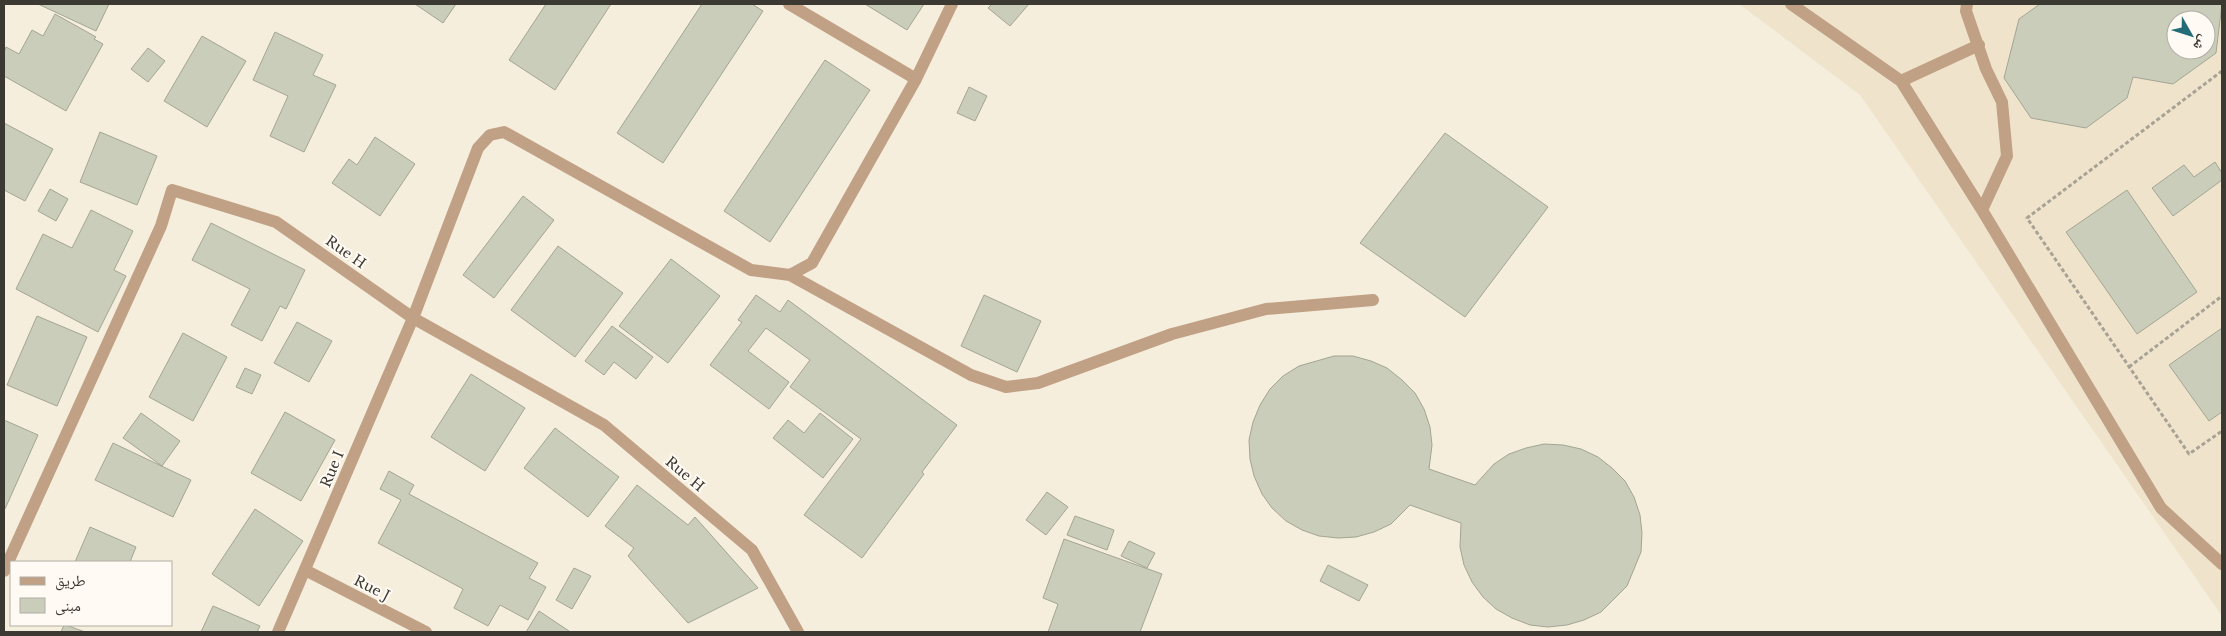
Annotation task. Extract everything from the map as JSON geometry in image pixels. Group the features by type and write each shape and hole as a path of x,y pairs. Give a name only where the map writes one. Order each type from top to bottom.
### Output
{"street":[{"path":"789,4 916,79"},
{"path":"790,275 812,263 916,79 952,4"},
{"path":"1791,4 1901,81 1982,210 2161,508 2222,564"},
{"path":"1967,4 1966,11 1986,69 2002,102 2007,156 1982,210"},
{"path":"1901,81 1979,45"},
{"name":"Rue I","path":"278,632 413,318 478,148 490,135 504,132 751,270 790,275"},
{"name":"Rue H","path":"4,571 161,226 172,190 276,222 413,318 604,426 752,550 798,632"},
{"path":"790,275 971,375 1006,387 1038,383 1172,334 1266,309 1373,300"},
{"name":"Rue J","path":"305,570 426,632"}],"path":[{"path":"2222,71 2027,218 2189,454 2222,431"},
{"path":"2130,367 2222,296"}],"shaded area":[{"path":"1739,4 2222,4 2222,616 1860,95"}],"building":[{"path":"38,4 109,4 96,31"},
{"path":"415,4 456,4 443,23"},
{"path":"546,4 611,4 555,90 509,60"},
{"path":"702,4 752,4 763,11 663,163 617,133"},
{"path":"865,4 924,4 907,30"},
{"path":"992,4 1029,4 1010,26 988,8"},
{"path":"2040,4 2222,4 2216,53 2216,10 2166,10 2166,60 2206,60 2173,84 2133,77 2127,98 2086,128 2031,118 2004,78 2019,19"},
{"path":"55,14 96,37 94,39 103,44 66,111 4,76 4,52 6,47 19,54 32,30 43,36"},
{"path":"275,32 323,55 313,75 336,85 304,152 270,136 288,96 253,80"},
{"path":"202,36 246,61 207,127 164,101"},
{"path":"148,48 165,61 148,82 131,69"},
{"path":"825,60 870,90 770,242 724,211"},
{"path":"969,87 987,96 975,121 957,113"},
{"path":"4,123 53,149 25,201 4,190"},
{"path":"100,132 157,156 137,205 80,182"},
{"path":"1445,133 1548,207 1465,317 1360,243"},
{"path":"375,137 415,164 380,216 332,183 349,159 357,165"},
{"path":"2215,162 2222,173 2222,180 2173,216 2152,188 2184,165 2194,177"},
{"path":"50,189 68,199 56,221 38,211"},
{"path":"2127,190 2197,292 2137,334 2066,232"},
{"path":"523,196 554,220 494,298 463,275"},
{"path":"91,210 133,231 114,270 126,276 98,332 16,289 43,234 72,248"},
{"path":"211,223 305,270 286,309 280,306 262,341 231,325 250,289 192,260"},
{"path":"558,246 623,293 575,357 511,310"},
{"path":"671,259 720,296 668,363 619,326"},
{"path":"756,295 780,312 788,300 957,425 922,472 924,474 862,558 804,515 861,439 790,387 810,360 766,328 748,351 789,382 769,409 710,365 742,322 738,320"},
{"path":"984,295 1041,321 1017,372 961,346"},
{"path":"37,316 87,337 57,406 7,385"},
{"path":"297,322 332,341 309,382 274,363"},
{"path":"612,326 653,357 636,379 614,362 604,375 585,361"},
{"path":"2222,328 2222,412 2209,421 2169,365"},
{"path":"183,333 227,357 193,421 149,397"},
{"path":"1334,356 1353,356 1387,368 1415,393 1424,409 1430,427 1432,445 1429,469 1475,485 1494,464 1509,454 1526,448 1544,444 1563,445 1581,449 1598,457 1625,481 1634,497 1640,515 1642,533 1641,552 1627,586 1601,612 1584,620 1567,625 1548,627 1530,625 1496,609 1483,597 1472,582 1464,565 1460,547 1461,523 1410,505 1391,524 1374,532 1356,537 1319,536 1302,530 1286,521 1272,508 1262,494 1254,476 1250,459 1249,440 1253,422 1260,405 1270,389 1283,376 1299,366"},
{"path":"245,368 261,375 252,394 236,387"},
{"path":"471,374 525,408 485,471 431,437"},
{"path":"285,412 335,440 301,501 251,473"},
{"path":"141,413 180,441 162,466 123,438"},
{"path":"820,413 853,439 823,478 773,438 788,420 804,433"},
{"path":"4,420 38,435 5,509 4,508"},
{"path":"555,428 619,477 588,517 524,468"},
{"path":"113,443 191,480 173,517 95,480"},
{"path":"389,471 414,485 409,494 538,563 529,578 546,587 528,620 500,605 488,626 454,608 463,589 378,543 401,500 380,489"},
{"path":"637,485 688,525 695,517 758,588 688,623 628,556 634,548 605,526"},
{"path":"1047,492 1068,507 1046,535 1026,520"},
{"path":"255,509 303,541 259,606 212,574"},
{"path":"1075,516 1114,530 1107,550 1067,535"},
{"path":"90,527 136,547 130,561 75,561"},
{"path":"1064,539 1162,574 1140,632 1048,632 1058,604 1043,598"},
{"path":"1129,541 1155,553 1147,568 1121,556"},
{"path":"1328,565 1368,585 1359,601 1320,581"},
{"path":"574,568 591,576 572,609 556,600"},
{"path":"213,606 260,626 257,632 201,632"},
{"path":"539,611 569,631 526,632"},
{"path":"64,626 69,626 85,632 61,632"}]}
